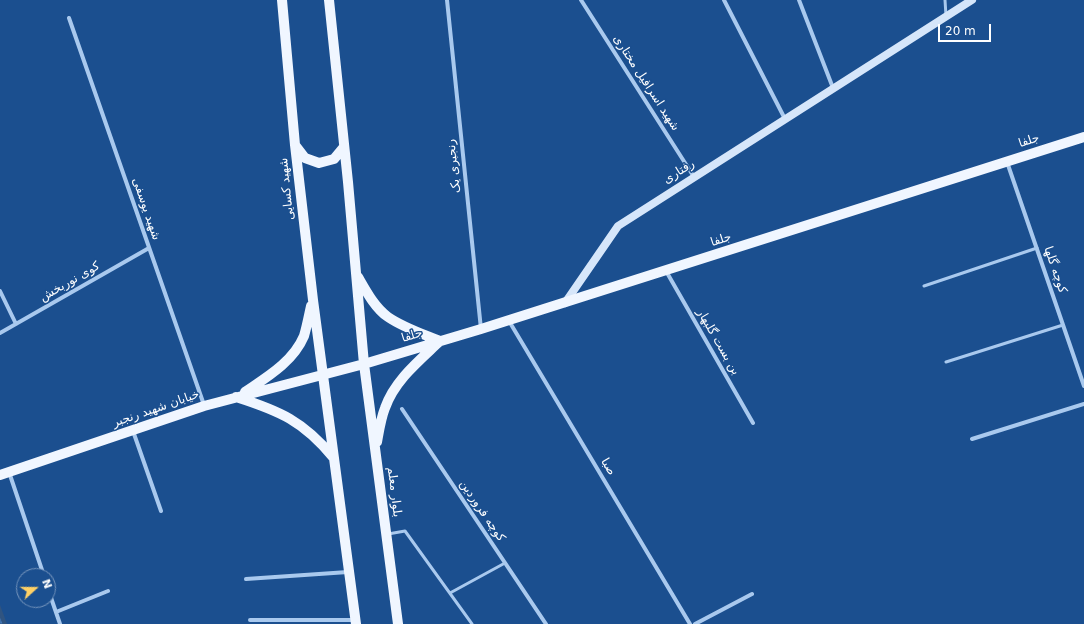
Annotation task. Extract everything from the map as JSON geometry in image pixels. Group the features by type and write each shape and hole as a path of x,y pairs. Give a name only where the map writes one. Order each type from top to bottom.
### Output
{"main road":[{"name":"شهید کسایی","path":"282,0 295,146 322,375"},
{"path":"329,0 364,364"},
{"name":"جلفا","path":"322,375 364,364 565,303 1084,137"},
{"path":"295,146 304,158 319,163 334,159 344,147"},
{"path":"356,273 370,298 387,316 414,331 440,341 416,363 396,386 384,408 375,448"},
{"path":"236,397 276,372 292,354 304,336 313,300"},
{"name":"بلوار معلم","path":"364,364 398,624"},
{"path":"322,375 355,622"},
{"name":"خیابان شهید رنجبر","path":"4,473 204,406 322,375"},
{"path":"236,397 264,406 282,414 305,428 321,442 333,457"}],"street":[{"name":"رنجبری یک","path":"446,0 481,329"},
{"name":"شهید اسرافیل مختاری","path":"581,0 694,177"},
{"path":"724,0 785,119"},
{"path":"799,0 833,88"},
{"name":"رفتاری","path":"565,303 618,226 972,0"},
{"name":"شهید یوسفی","path":"69,18 204,406"},
{"name":"کوچه گلها","path":"1007,162 1084,386"},
{"name":"کوی نوربخش","path":"0,333 150,248"},
{"name":"بن بست گلبهار","path":"666,271 753,423"},
{"path":"0,291 16,324"},
{"name":"صبا","path":"508,320 690,624"},
{"path":"972,439 1084,404"},
{"name":"کوچه فروردین","path":"402,409 546,624"},
{"path":"133,431 161,511"},
{"path":"4,473 41,568"},
{"path":"246,579 349,572"},
{"path":"56,612 108,591"},
{"path":"695,624 752,594"},
{"path":"55,608 60,624"},
{"path":"250,620 355,622"}],"lane":[{"path":"944,0 946,16"},
{"path":"924,286 1037,248"},
{"path":"946,362 1063,325"},
{"path":"386,535 405,531 472,624"},
{"path":"450,592 505,562"}],"building":[{"path":"0,616 3,624 0,624"}]}
